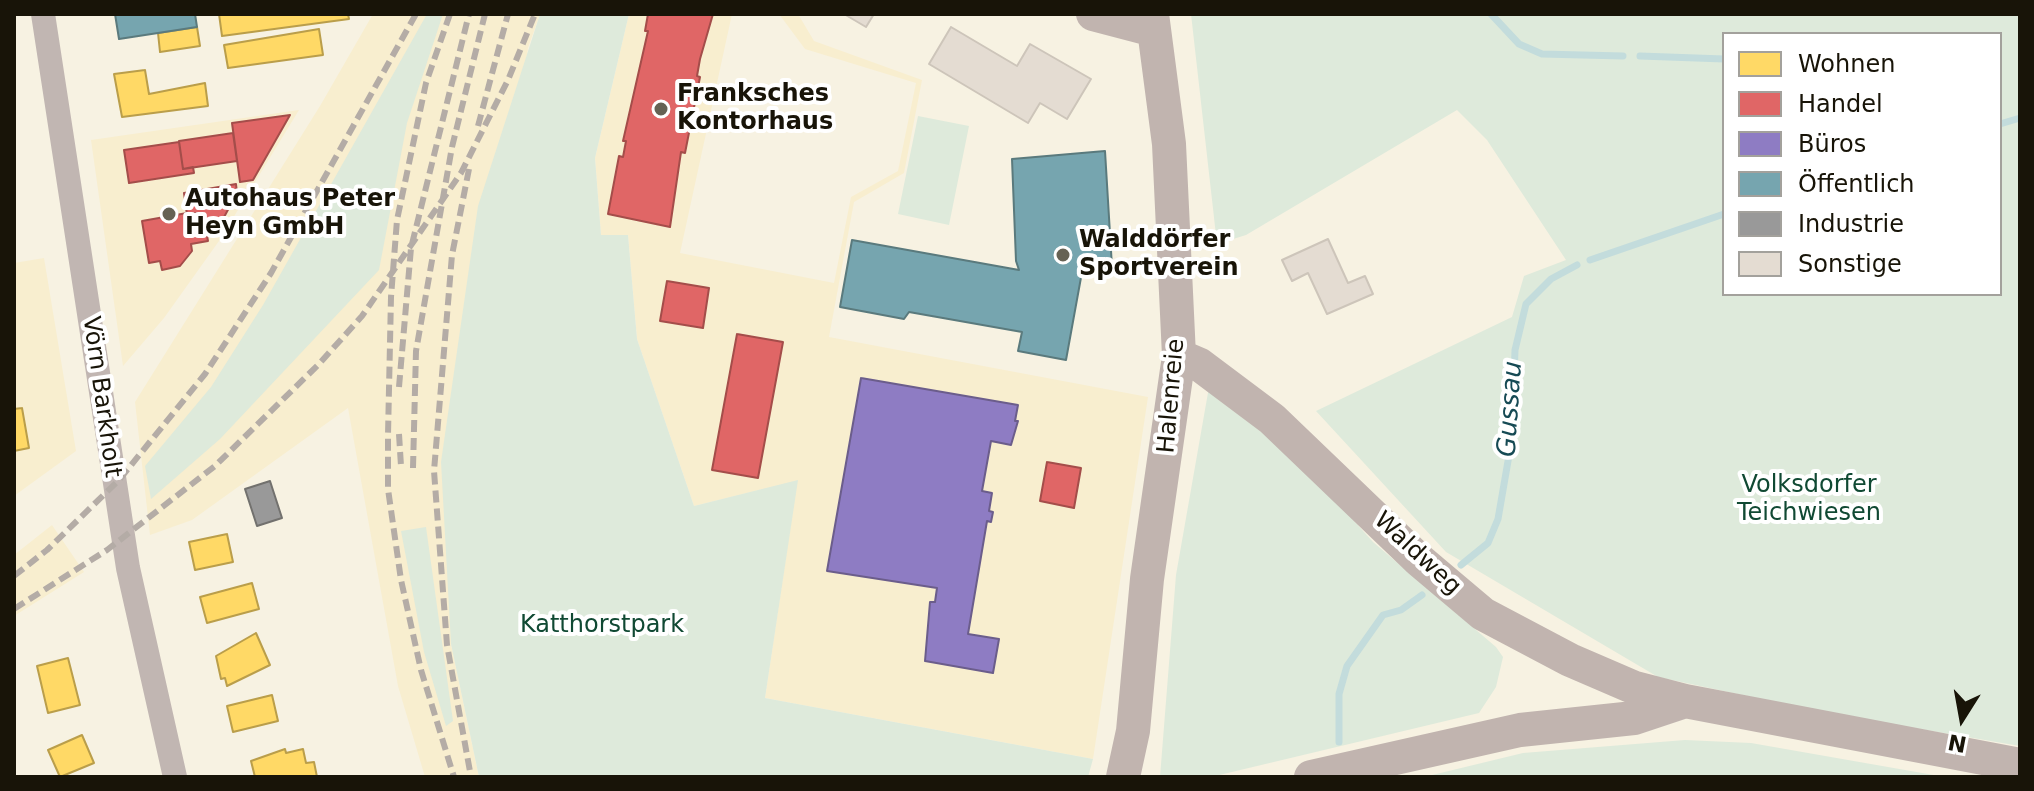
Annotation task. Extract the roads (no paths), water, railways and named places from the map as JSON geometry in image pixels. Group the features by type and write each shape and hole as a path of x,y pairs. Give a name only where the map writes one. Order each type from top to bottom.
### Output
{"main road":[{"path":"1093,14 1153,22"},
{"name":"Halenreie","path":"1123,777 1133,731 1147,579 1179,356 1169,144 1153,22"},
{"name":"Waldweg","path":"1179,356 1200,365 1272,419 1419,560 1483,614 1531,641 1635,688 1685,701 2020,765"},
{"name":"Waldweg","path":"1311,777 1520,730 1634,718 1685,701"}],"street":[{"name":"Vörn Barkholt","path":"43,14 125,554 175,777"}],"waterway":[{"path":"1491,14 1519,44 1542,54 1623,56"},
{"path":"1640,56 1722,59"},
{"name":"Gussau","path":"2002,123 2020,118"},
{"name":"Gussau","path":"1590,260 1722,215"},
{"name":"Gussau","path":"1461,565 1488,543 1498,519 1512,438 1515,350 1526,304 1551,279 1577,265"},
{"name":"Gussau","path":"1339,742 1339,694 1347,666 1383,615 1401,610 1422,595"}],"railway":[{"path":"14,576 47,550 119,480 205,374 271,273 416,14"},
{"path":"450,14 426,83 397,220 391,297 388,489 401,580 421,670 454,777"},
{"path":"399,387 411,248 469,14"},
{"path":"413,468 416,351 452,147 485,14"},
{"path":"478,126 508,14"},
{"path":"14,609 107,550 215,466 319,364 362,316 461,173 508,80 535,14"},
{"path":"469,169 452,255 434,471 447,645 471,777"},
{"path":"399,434 401,466"}],"place":[{"name":"Franksches Kontorhaus","path":"661,109"},
{"name":"Autohaus Peter Heyn GmbH","path":"169,214"},
{"name":"Walddörfer Sportverein","path":"1063,255"}],"park label":[{"name":"Volksdorfer Teichwiesen","path":"1809,500"},
{"name":"Katthorstpark","path":"602,626"}]}
